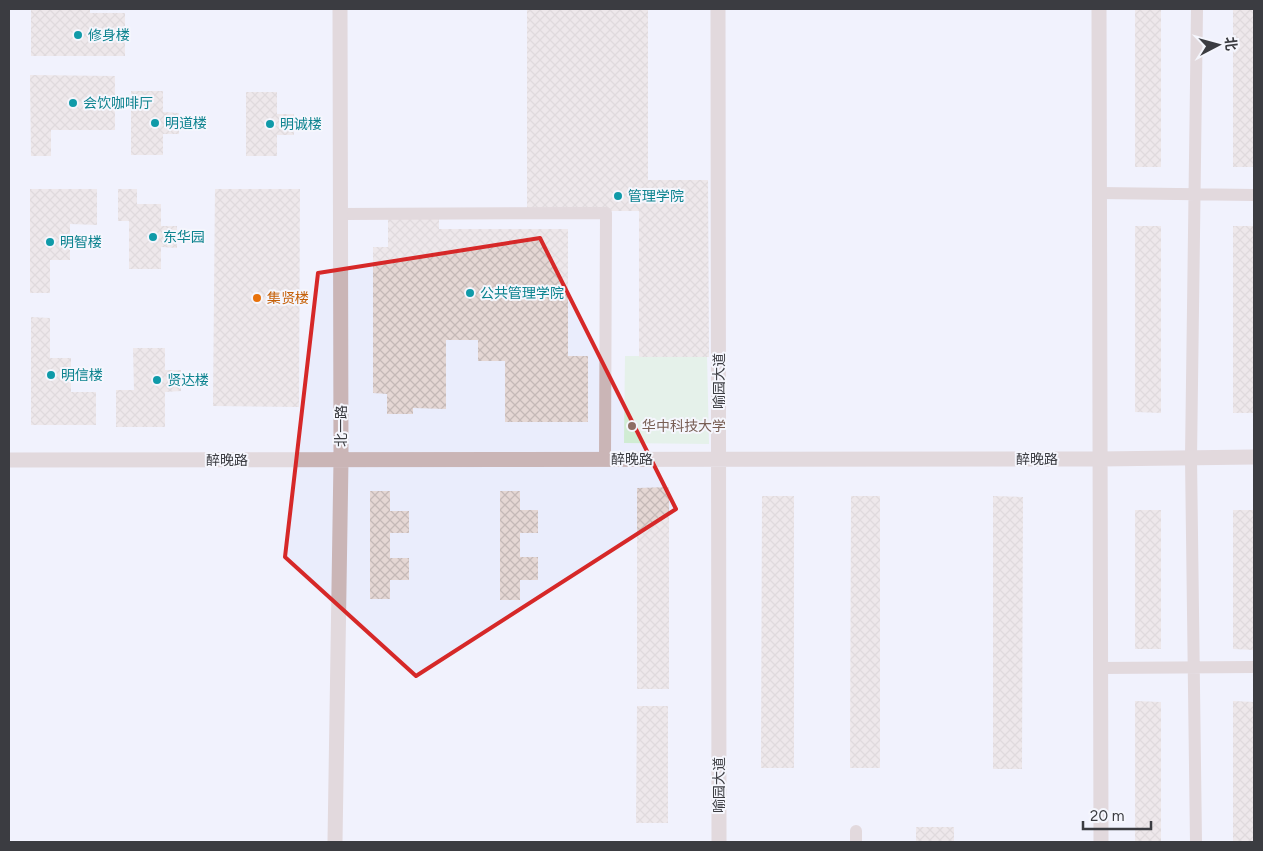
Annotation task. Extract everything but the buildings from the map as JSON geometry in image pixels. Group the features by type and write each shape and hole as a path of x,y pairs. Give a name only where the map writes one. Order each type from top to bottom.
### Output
{"street":[{"name":"北一路","path":"335,842 341,460 340,9"},
{"name":"喻园大道","path":"718,9 719,842"},
{"path":"1099,9 1100,842"},
{"name":"醉晚路","path":"9,460 1100,459 1254,457"}],"lane":[{"path":"1196,842 1191,458 1197,9"},
{"path":"1100,193 1254,195"},
{"path":"341,214 606,213 605,459"},
{"path":"1100,668 1254,667"}],"highlighted area":[{"path":"540,238 676,509 416,676 285,557 318,273"}],"shaded area":[{"name":"华中科技大学","path":"9,9 1254,9 1254,842 9,842"}],"green space":[{"path":"625,356 707,356 709,444 624,443"}],"place":[{"name":"修身楼","path":"78,35"},
{"name":"会饮咖啡厅","path":"73,103"},
{"name":"明道楼","path":"155,123"},
{"name":"明诚楼","path":"270,124"},
{"name":"管理学院","path":"618,196"},
{"name":"东华园","path":"153,237"},
{"name":"明智楼","path":"50,242"},
{"name":"公共管理学院","path":"470,293"},
{"name":"集贤楼","path":"257,298"},
{"name":"明信楼","path":"51,375"},
{"name":"贤达楼","path":"157,380"},
{"name":"华中科技大学","path":"632,426"}]}
